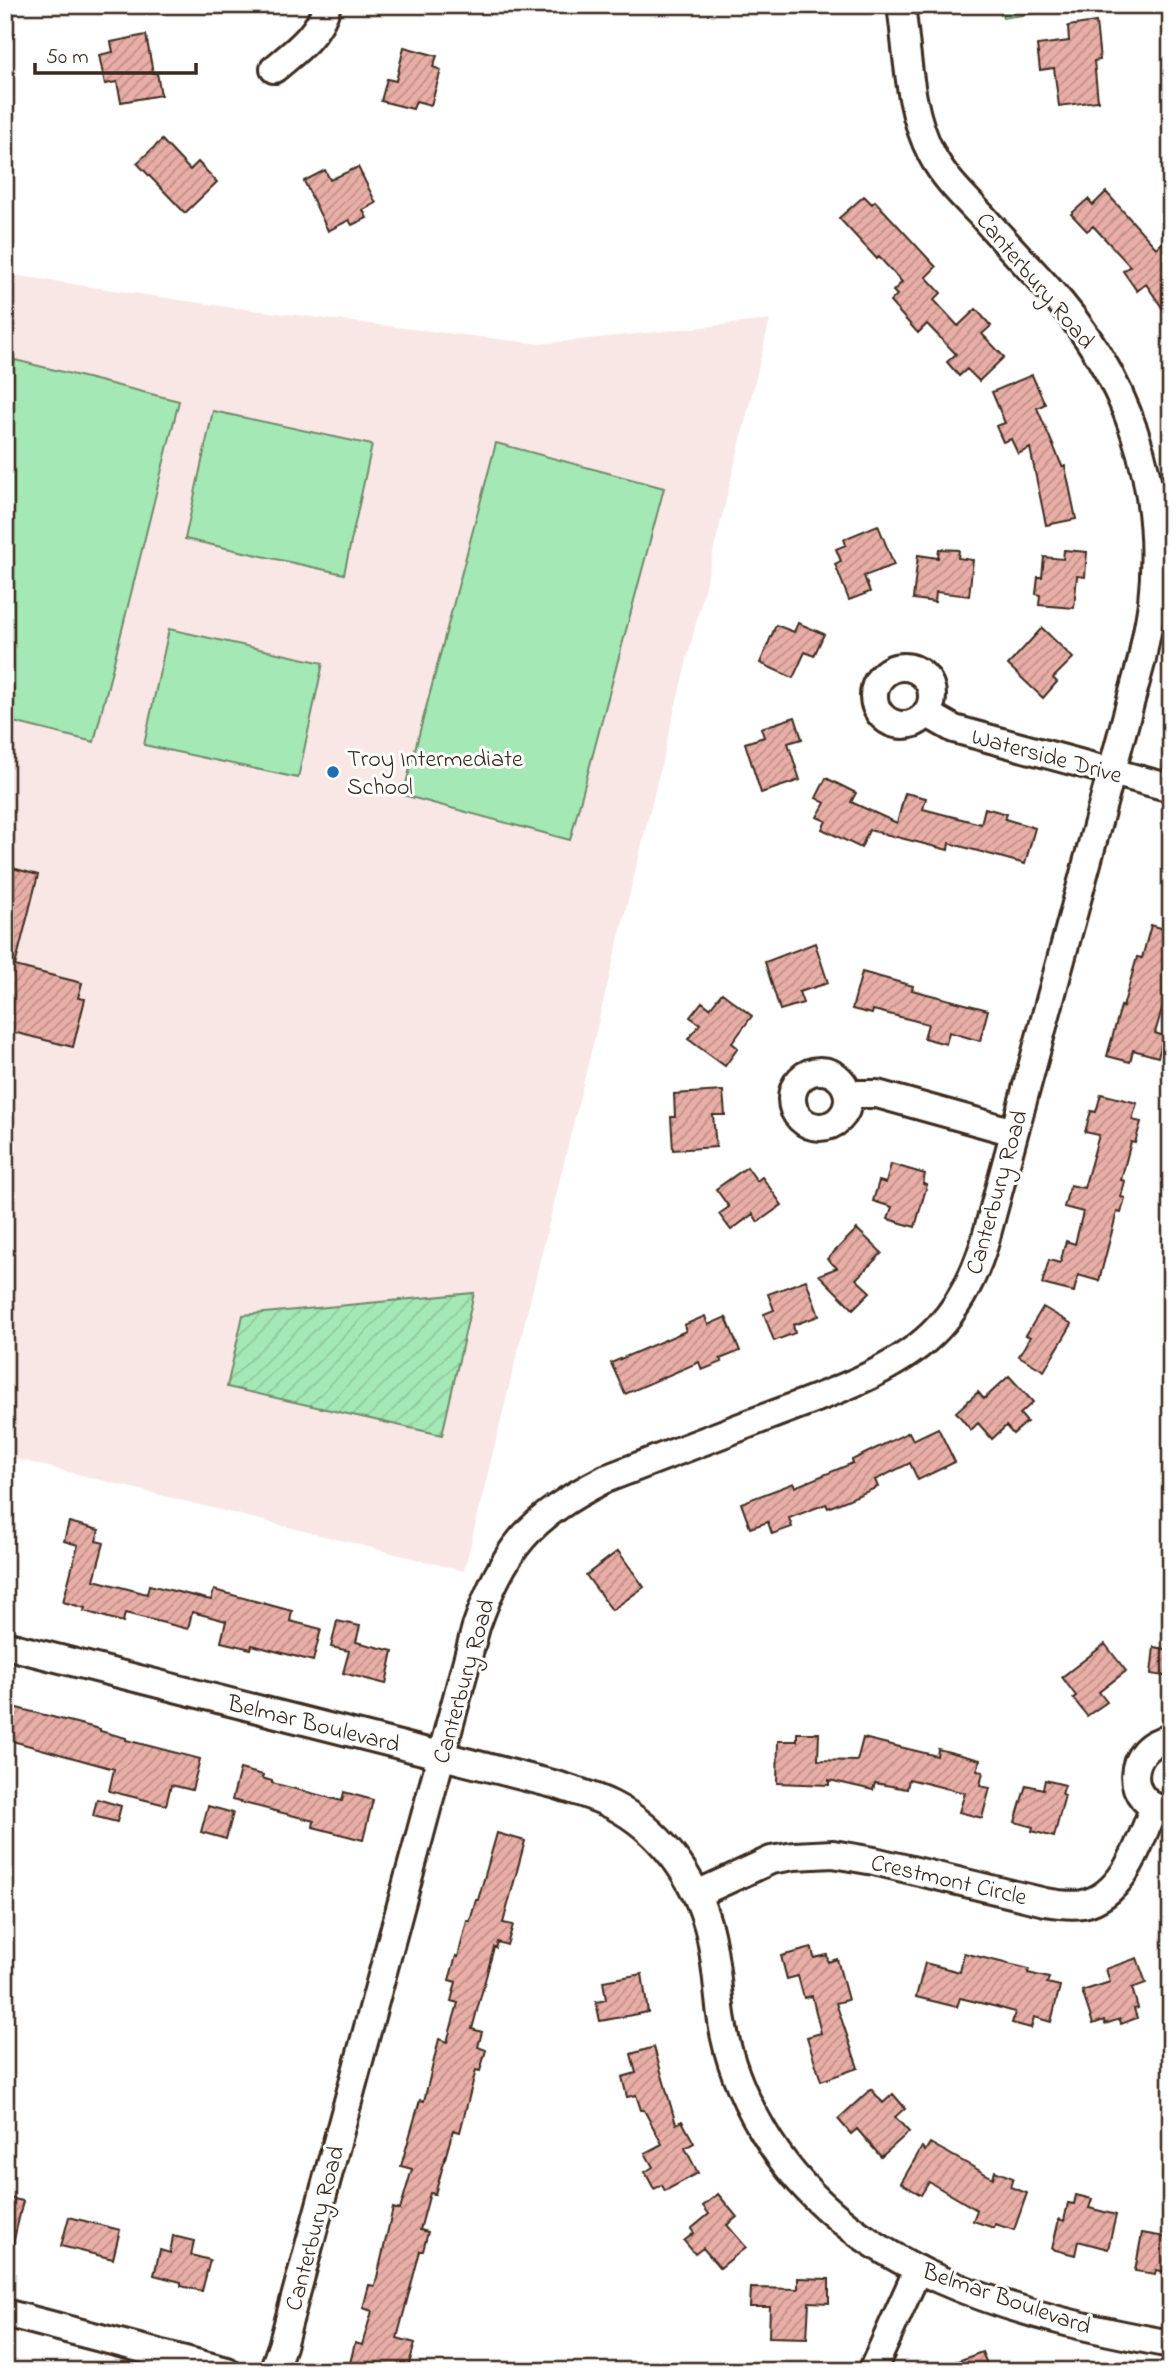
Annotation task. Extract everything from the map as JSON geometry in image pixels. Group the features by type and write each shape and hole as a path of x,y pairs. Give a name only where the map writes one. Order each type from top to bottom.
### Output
{"street":[{"path":"274,69 303,46 324,16 327,5"},
{"name":"Canterbury Road","path":"273,2371 286,2333 476,1627 490,1587 511,1550 532,1526 560,1505 605,1479 810,1400 891,1365 937,1330 950,1314 977,1265 1142,659 1152,602 1155,546 1150,490 1136,435 1115,382 1086,333 1051,290 959,191 932,155 916,111 901,5"},
{"name":"Waterside Drive","path":"926,713 954,729 1171,788"},
{"path":"848,1094 877,1094 1014,1132"},
{"name":"Belmar Boulevard","path":"5,1644 557,1785 613,1805 648,1829 670,1852 697,1894 708,1927 721,2019 748,2104 790,2170 821,2205 881,2250 962,2288 1049,2317 1171,2344"},
{"name":"Crestmont Circle","path":"697,1894 771,1860 834,1854 1045,1902 1066,1905 1084,1903 1099,1897 1122,1875 1163,1809 1140,1794 1135,1777 1136,1768 1144,1751 1151,1745 1171,1739"},
{"path":"872,2371 918,2269"},
{"path":"5,2313 227,2371"}],"shaded area":[{"name":"Troy Intermediate School","path":"5,274 227,307 540,344 770,320 464,1571 5,1456"}],"green space":[{"path":"998,5 1085,5 1003,18"},
{"path":"15,360 179,401 94,742 5,720 5,398"},
{"path":"213,411 372,445 344,574 185,539"},
{"path":"496,443 664,488 570,840 403,795"},
{"path":"169,629 323,663 298,778 144,745"},
{"path":"474,1293 442,1435 227,1387 243,1315"}],"building":[{"path":"1096,22 1100,60 1094,61 1098,101 1059,106 1054,68 1040,70 1037,45 1069,41 1068,26"},
{"path":"146,35 153,73 157,73 161,95 121,102 117,82 105,84 99,55 113,52 111,42"},
{"path":"404,47 437,56 433,67 441,70 431,105 416,101 413,109 381,101 387,79 396,81"},
{"path":"162,140 190,170 198,162 217,182 185,213 137,163"},
{"path":"358,167 376,203 363,210 367,218 352,225 349,220 328,231 304,181 325,170 330,180"},
{"path":"1106,192 1156,248 1164,242 1171,251 1171,321 1146,284 1137,291 1123,271 1130,266 1093,226 1087,231 1071,214 1088,199 1093,205"},
{"path":"864,196 872,204 875,201 936,267 926,277 941,293 934,300 958,326 976,309 991,326 982,334 1004,357 979,381 967,369 959,376 947,362 956,354 927,324 918,333 890,302 897,295 893,291 902,282 839,218"},
{"path":"1032,375 1045,404 1037,408 1062,466 1065,466 1076,519 1046,525 1030,448 1018,454 1011,439 1003,442 996,426 1005,423 992,392"},
{"path":"878,525 894,565 864,576 870,592 849,600 835,564 841,561 836,549 846,545 844,539"},
{"path":"939,549 959,550 958,558 973,560 969,596 936,592 935,602 913,599 918,555 938,558"},
{"path":"1064,550 1087,552 1085,577 1077,576 1074,608 1039,605 1040,595 1036,594 1038,577 1042,577 1044,557 1063,559"},
{"path":"798,623 824,634 814,656 805,652 793,678 760,663 776,625 794,632"},
{"path":"1042,628 1073,658 1053,678 1057,682 1043,698 1008,665"},
{"path":"795,717 802,739 788,743 800,780 761,793 745,743 764,737 761,728"},
{"path":"826,778 856,793 851,802 897,823 905,793 926,798 923,809 981,824 985,808 1007,814 1005,819 1035,828 1025,864 949,843 948,850 869,830 861,848 822,829 826,821 817,817 825,803 816,798"},
{"path":"5,866 38,875 15,966 82,983 78,998 85,999 73,1047 5,1030"},
{"path":"1151,925 1171,931 1171,989 1168,988 1155,1033 1164,1036 1158,1057 1133,1050 1130,1062 1107,1056 1137,957 1142,958"},
{"path":"815,943 828,983 799,992 803,1003 780,1010 765,962"},
{"path":"862,972 913,986 912,990 988,1010 980,1041 949,1032 946,1044 924,1038 928,1024 873,1010 872,1014 852,1009"},
{"path":"722,993 752,1016 732,1043 738,1048 725,1066 688,1039 700,1024 690,1017 702,1002 710,1008"},
{"path":"723,1091 725,1115 713,1115 716,1147 673,1150 671,1117 675,1117 674,1094"},
{"path":"1101,1094 1137,1103 1132,1120 1141,1122 1135,1143 1131,1142 1121,1180 1125,1181 1121,1197 1125,1198 1121,1213 1117,1212 1099,1281 1078,1275 1074,1292 1042,1284 1049,1260 1060,1263 1066,1241 1075,1244 1083,1212 1064,1207 1070,1185 1084,1188 1099,1135 1085,1132 1091,1111 1096,1112"},
{"path":"891,1164 925,1174 923,1184 927,1185 915,1227 888,1219 892,1207 873,1201 879,1181 886,1183"},
{"path":"747,1167 757,1181 762,1177 782,1205 758,1222 753,1214 731,1230 719,1214 729,1207 716,1189"},
{"path":"857,1229 882,1253 856,1279 870,1292 853,1309 819,1275 837,1268 827,1259"},
{"path":"806,1280 819,1316 793,1325 795,1333 774,1341 764,1314 774,1310 768,1294"},
{"path":"1043,1307 1072,1324 1044,1371 1019,1356 1030,1337 1026,1335"},
{"path":"705,1316 708,1325 726,1317 740,1351 702,1370 699,1362 625,1394 611,1363 686,1331 684,1325"},
{"path":"1009,1376 1033,1402 1020,1414 1027,1422 1013,1434 1006,1426 992,1439 978,1423 971,1430 956,1412 978,1392 984,1399"},
{"path":"938,1428 955,1462 918,1480 910,1463 875,1480 878,1487 828,1508 826,1504 789,1518 792,1527 772,1534 768,1522 750,1528 741,1503 794,1483 795,1487 853,1463 852,1460 909,1432 913,1440"},
{"path":"69,1522 99,1530 96,1541 104,1543 94,1580 147,1594 149,1585 211,1600 214,1590 292,1611 290,1621 321,1629 313,1661 252,1645 251,1649 221,1642 226,1621 192,1612 188,1629 125,1613 123,1622 63,1602 78,1545 64,1541"},
{"path":"618,1551 644,1587 612,1610 586,1575"},
{"path":"337,1621 360,1626 356,1642 393,1651 386,1684 343,1673 349,1651 331,1647"},
{"path":"1105,1644 1126,1671 1099,1692 1107,1702 1087,1716 1062,1677"},
{"path":"1154,1647 1171,1650 1171,1677 1151,1674"},
{"path":"5,1705 100,1729 126,1740 200,1759 192,1790 171,1785 166,1805 109,1791 114,1769 5,1739"},
{"path":"797,1733 819,1733 818,1760 857,1761 863,1738 937,1756 938,1749 980,1760 977,1771 983,1772 980,1786 990,1788 982,1818 959,1812 965,1793 909,1779 907,1789 875,1783 873,1790 829,1780 829,1785 777,1783 778,1741 797,1741"},
{"path":"240,1769 263,1775 262,1778 272,1783 342,1801 344,1792 373,1800 363,1840 313,1827 314,1821 232,1800"},
{"path":"1045,1780 1065,1785 1054,1837 1032,1831 1033,1827 1015,1822 1026,1785 1043,1789"},
{"path":"97,1799 121,1806 117,1822 93,1816"},
{"path":"208,1806 233,1813 226,1839 201,1832"},
{"path":"497,1833 525,1841 503,1923 513,1925 507,1945 498,1942 496,1948 494,1947 472,2029 482,2032 478,2047 486,2050 480,2071 476,2070 460,2132 453,2130 435,2194 430,2193 420,2230 428,2232 423,2251 420,2251 397,2338 415,2343 407,2371 364,2371 349,2367 355,2343 362,2345 372,2311 363,2308 369,2285 375,2286 393,2208 400,2210 412,2169 401,2166 420,2100 424,2101 439,2039 447,2042 458,2003 451,2001 456,1982 449,1980 467,1921 470,1921 478,1900"},
{"path":"812,1948 814,1958 827,1955 828,1962 837,1959 848,2000 836,2003 858,2068 821,2081 807,2037 821,2033 812,1996 804,1998 798,1976 787,1979 781,1956"},
{"path":"964,1953 1029,1969 1028,1973 1049,1978 1047,1983 1060,1986 1051,2022 1034,2017 1031,2028 1012,2023 1015,2012 997,2007 960,1998 957,2007 916,1997 925,1963 960,1972"},
{"path":"1137,1958 1146,1983 1132,1988 1138,2008 1134,2009 1137,2018 1121,2024 1120,2019 1105,2024 1104,2020 1093,2024 1082,1991 1110,1982 1106,1969"},
{"path":"642,1974 648,2012 600,2021 596,2002 606,2000 603,1981"},
{"path":"654,2047 676,2124 682,2121 694,2143 685,2148 698,2173 665,2191 662,2185 654,2189 645,2172 653,2167 645,2153 662,2144 644,2110 641,2110 636,2095 627,2097 622,2077 636,2073 631,2054"},
{"path":"871,2089 883,2103 893,2094 905,2108 895,2117 909,2132 881,2157 857,2129 851,2134 838,2119"},
{"path":"930,2143 993,2178 995,2171 1013,2178 1010,2187 1027,2193 1014,2230 995,2224 994,2228 973,2221 977,2210 929,2182 921,2195 901,2183 922,2147 925,2151"},
{"path":"718,2194 737,2217 727,2225 746,2247 720,2268 703,2248 695,2254 684,2241 694,2233 691,2229 709,2214 703,2206"},
{"path":"1076,2195 1092,2199 1089,2208 1116,2215 1108,2249 1078,2241 1075,2255 1052,2249 1059,2219 1064,2221 1068,2203 1074,2204"},
{"path":"5,2197 23,2201 12,2248 5,2247"},
{"path":"69,2217 120,2230 113,2259 61,2246"},
{"path":"1142,2233 1171,2238 1171,2273 1156,2270 1155,2274 1135,2271"},
{"path":"173,2236 194,2241 191,2255 210,2260 202,2291 154,2275 160,2250 170,2253"},
{"path":"798,2278 829,2279 829,2303 809,2302 807,2338 769,2337 770,2307 750,2307 751,2288 798,2289"},
{"path":"982,2352 990,2371 936,2371 936,2369"}],"place":[{"name":"Troy Intermediate School","path":"333,772"}]}
